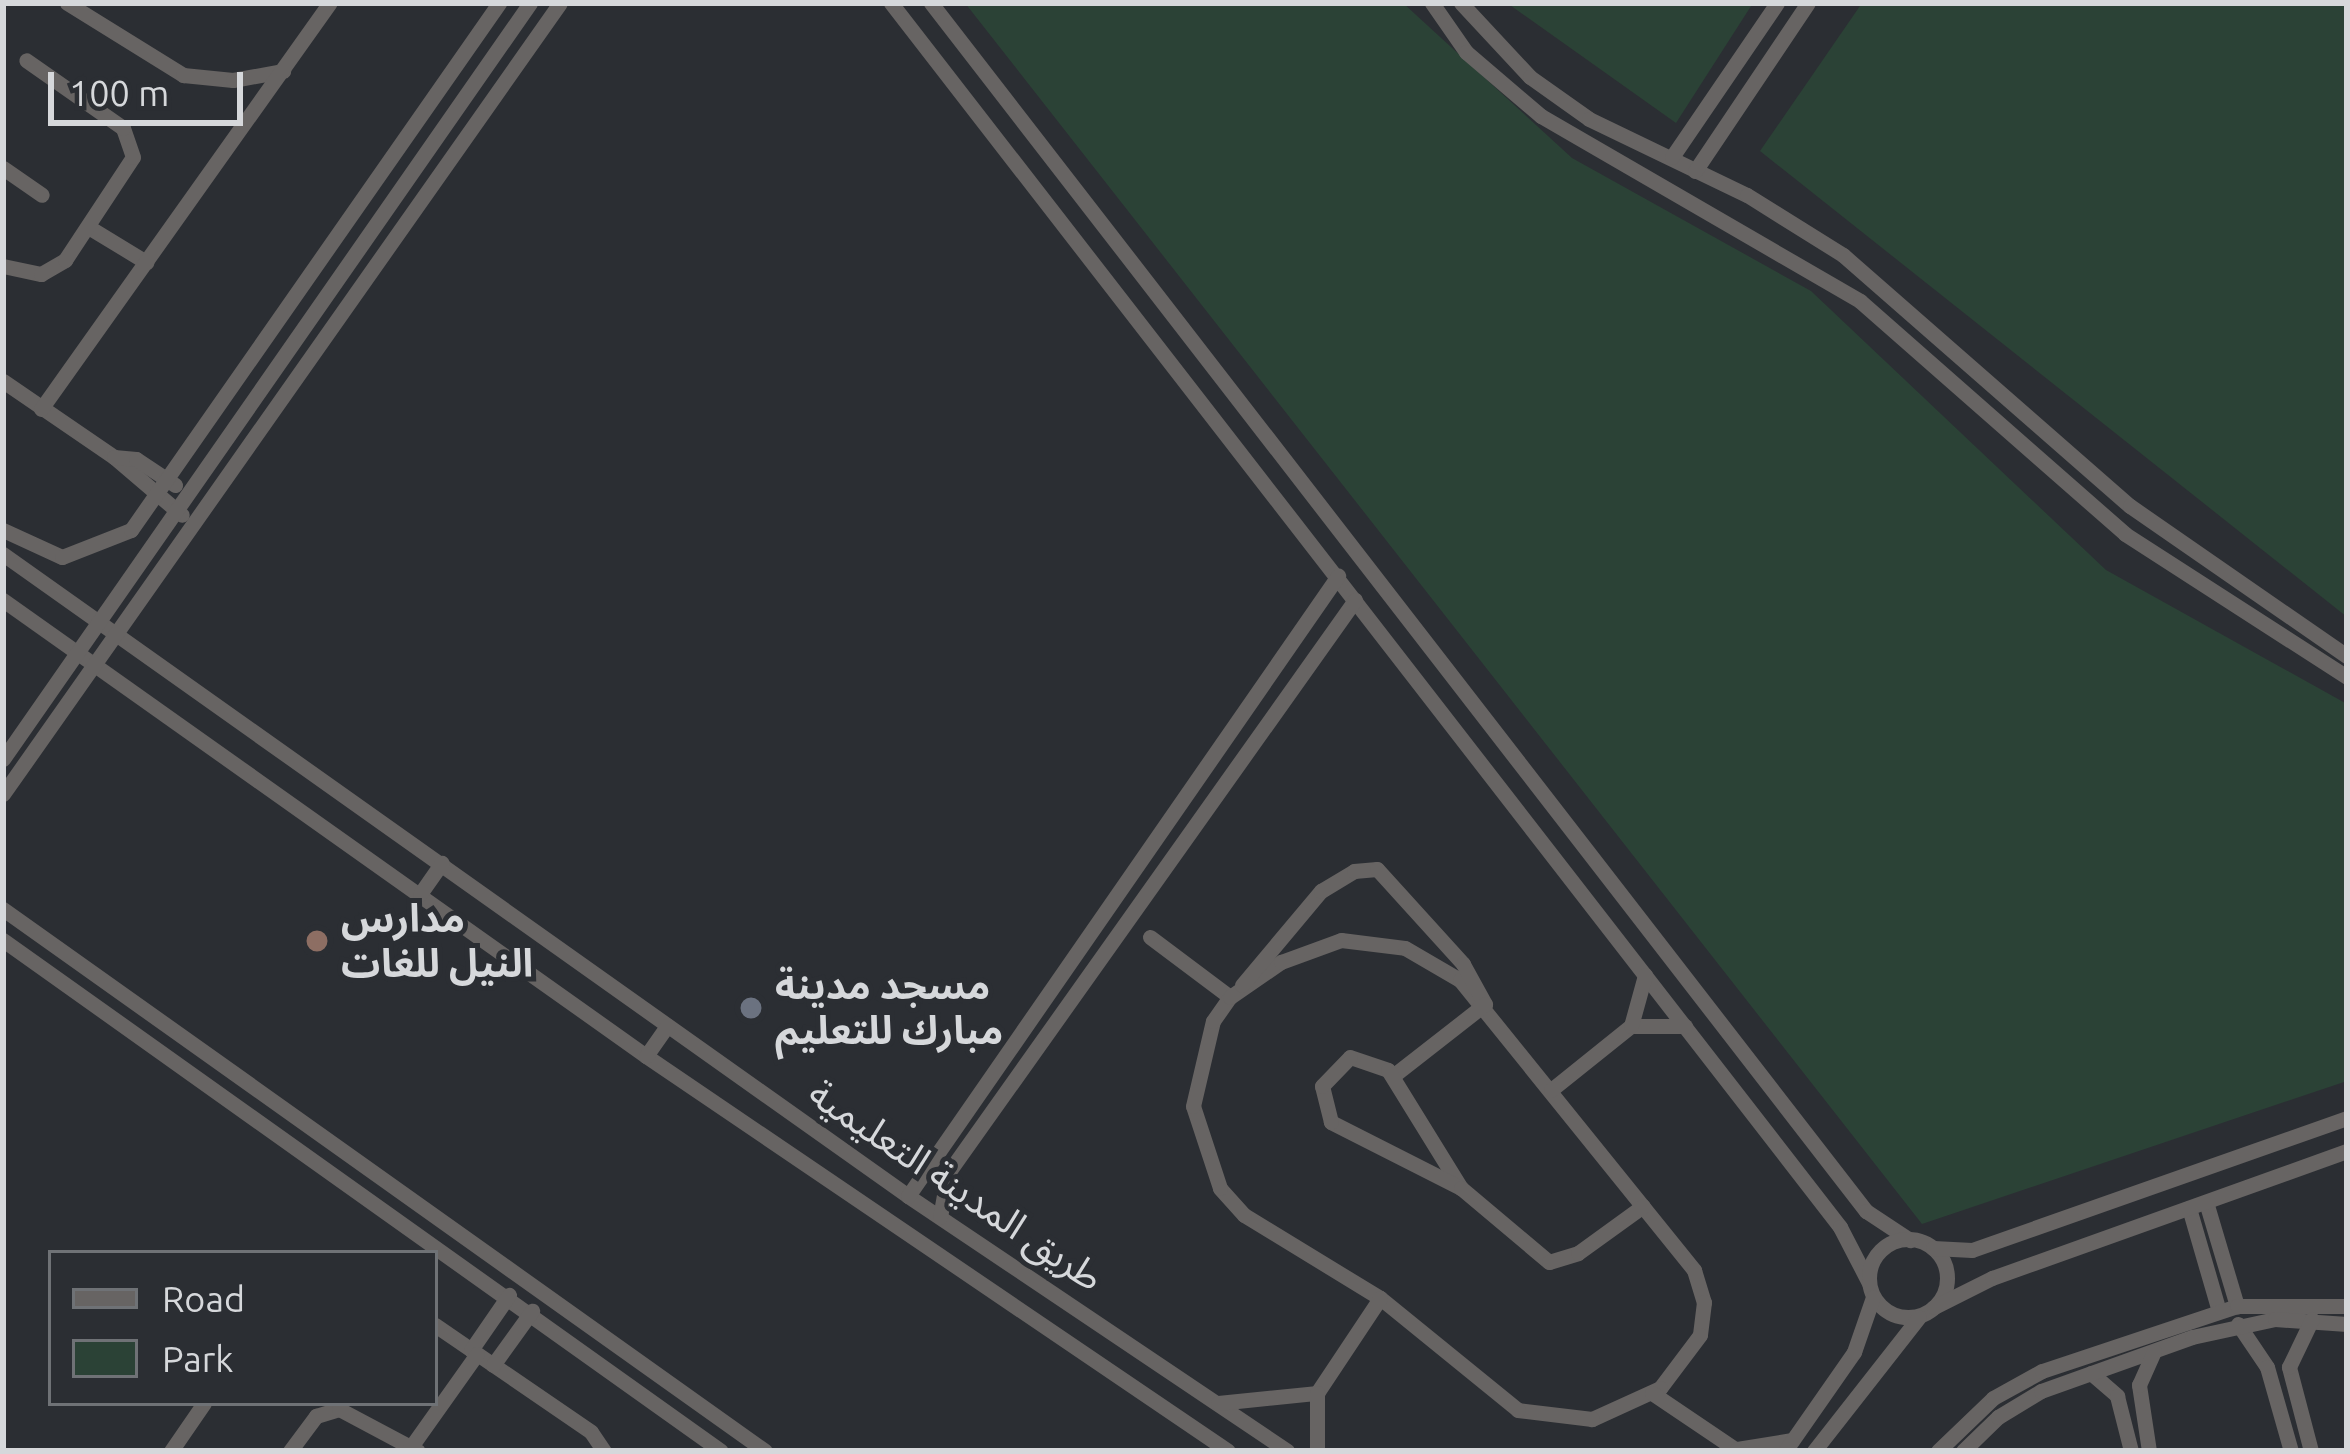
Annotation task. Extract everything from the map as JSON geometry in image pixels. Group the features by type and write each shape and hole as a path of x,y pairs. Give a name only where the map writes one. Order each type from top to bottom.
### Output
{"street":[{"path":"41,409 330,3"},
{"path":"3,530 37,551 71,556 131,530 499,3"},
{"path":"3,760 74,650 530,3"},
{"path":"3,794 560,3"},
{"path":"891,3 1853,1244 1871,1290 1894,1315 1928,1311 1992,1278 2347,1151"},
{"path":"931,3 1866,1211 1933,1249 1972,1250 2347,1118"},
{"path":"1432,3 1466,52 1541,116 1860,302 2125,534 2347,677"},
{"path":"1461,3 1530,77 1589,119 1672,157 1844,255 2130,506 2347,656"},
{"path":"1672,157 1777,3"},
{"path":"1695,171 1808,3"},
{"path":"73,5 183,75 233,80 283,71"},
{"path":"3,266 27,275 54,269 91,227 128,172 131,141 26,60"},
{"path":"3,168 42,195"},
{"path":"91,227 146,262"},
{"path":"3,381 114,457 155,496 192,522"},
{"path":"114,457 136,459 203,506"},
{"name":"طريق المدينة التعليمية","path":"3,554 908,1196 1286,1451"},
{"path":"908,1196 1338,577"},
{"path":"940,1217 948,1173 1355,600"},
{"name":"طريق المدينة التعليمية","path":"3,601 646,1056 1228,1451"},
{"path":"420,894 442,863"},
{"path":"1368,868 1385,875 1423,917 1551,1090 1694,1270 1704,1302 1694,1350 1652,1393 1592,1419 1536,1416 1502,1400 1380,1298 1244,1215 1210,1171 1197,1135 1194,1076 1234,995 1322,891 1368,868"},
{"path":"3,909 730,1426 745,1445 765,1451"},
{"path":"1150,937 1234,995"},
{"path":"3,940 532,1311 717,1450 730,1426"},
{"path":"1234,995 1310,947 1373,940 1434,961 1485,1004"},
{"path":"1551,1090 1631,1026 1645,975"},
{"path":"1393,1076 1485,1004"},
{"path":"646,1056 667,1026"},
{"path":"1631,1026 1685,1026"},
{"path":"1461,1188 1342,1132 1326,1116 1322,1086 1342,1060 1367,1057 1393,1076 1404,1108 1461,1188 1549,1262 1578,1253 1643,1206"},
{"path":"2206,1202 2237,1306"},
{"path":"2188,1208 2219,1311"},
{"path":"1652,1393 1737,1450 1788,1445 1854,1352 1875,1257 1910,1240"},
{"path":"1814,1451 1928,1311 1947,1273 1933,1249"},
{"path":"290,1451 316,1416 339,1408 412,1450 509,1295"},
{"path":"1317,1451 1316,1393 1380,1298"},
{"path":"1938,1451 2018,1402 2154,1351 2219,1311 2237,1306 2347,1306"},
{"path":"493,1365 532,1311"},
{"path":"2311,1451 2289,1367 2312,1319"},
{"path":"1963,1451 1972,1428 2024,1378 2190,1329 2312,1319 2347,1324"},
{"path":"2238,1324 2266,1366 2290,1451"},
{"path":"438,1327 591,1432 604,1451"},
{"path":"2149,1451 2138,1385 2154,1351"},
{"path":"2091,1373 2117,1396 2131,1451"},
{"path":"1218,1403 1316,1393"},
{"path":"170,1451 202,1406"}],"green space":[{"path":"965,3 1403,3 1572,158 1811,291 2106,570 2347,704 2347,1081 1922,1224"},
{"path":"1507,3 1753,3 1676,123"},
{"path":"1862,3 2347,3 2347,617 1760,151"}],"place":[{"name":"مدارس النيل للغات","path":"317,941"},
{"name":"مسجد مدينة مبارك للتعليم","path":"751,1008"}]}
